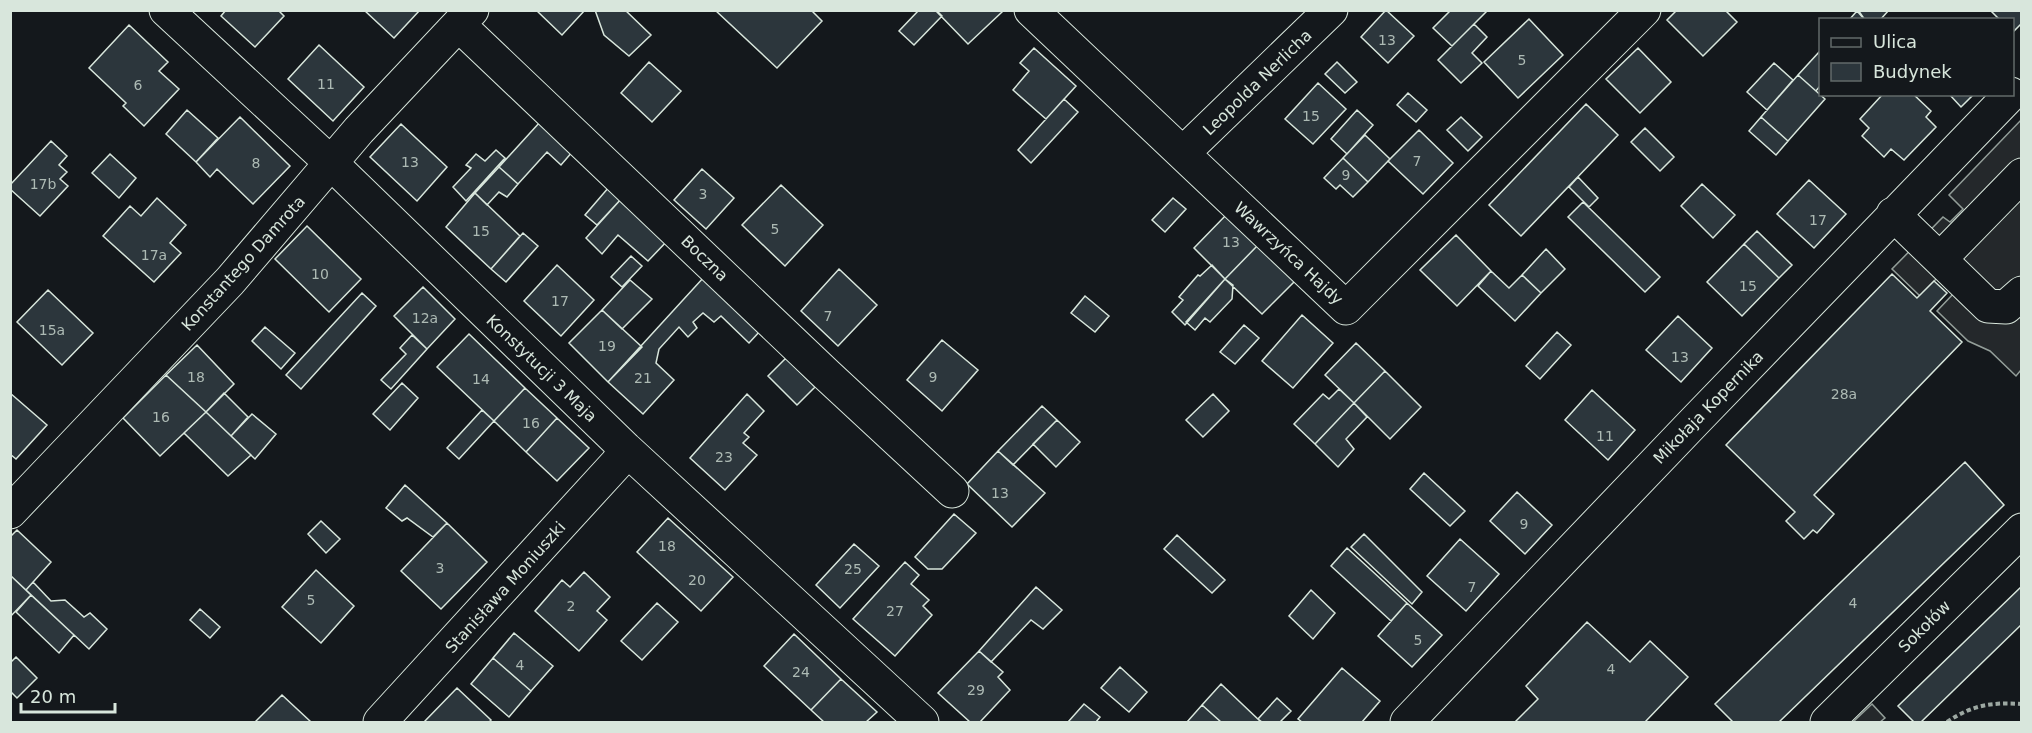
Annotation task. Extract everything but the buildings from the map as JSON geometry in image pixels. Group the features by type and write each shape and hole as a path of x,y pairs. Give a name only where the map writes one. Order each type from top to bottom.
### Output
{"street":[{"name":"Konstytucji 3 Maja","path":"165,10 331,163 626,449 922,723"},
{"name":"Wawrzyńca Hajdy","path":"1031,10 1346,308 1644,10"},
{"name":"Leopolda Nerlicha","path":"1183,153 1331,10"},
{"name":"Konstantego Damrota","path":"10,512 222,289 359,130 465,16"},
{"name":"Boczna","path":"465,16 827,375 952,491"},
{"name":"Mikołaja Kopernika","path":"1407,723 1893,214 2009,96"},
{"path":"1940,259 2022,175"},
{"path":"1893,214 1988,306 2006,307 2022,293"},
{"name":"Stanisława Moniuszki","path":"380,723 617,463 626,449"},
{"name":"Sokołów","path":"1827,723 2022,530"}],"path":[{"path":"1947,723 1959,714 1978,706 1999,703 2022,704"}],"shaded area":[{"path":"2021,120 2021,370 2016,376 1990,351 1968,341 1937,311 1954,293 1937,278 1920,296 1892,269 1943,217 1950,222 1963,209 1949,195"},
{"path":"1872,704 1885,718 1880,722 1853,722"}]}
